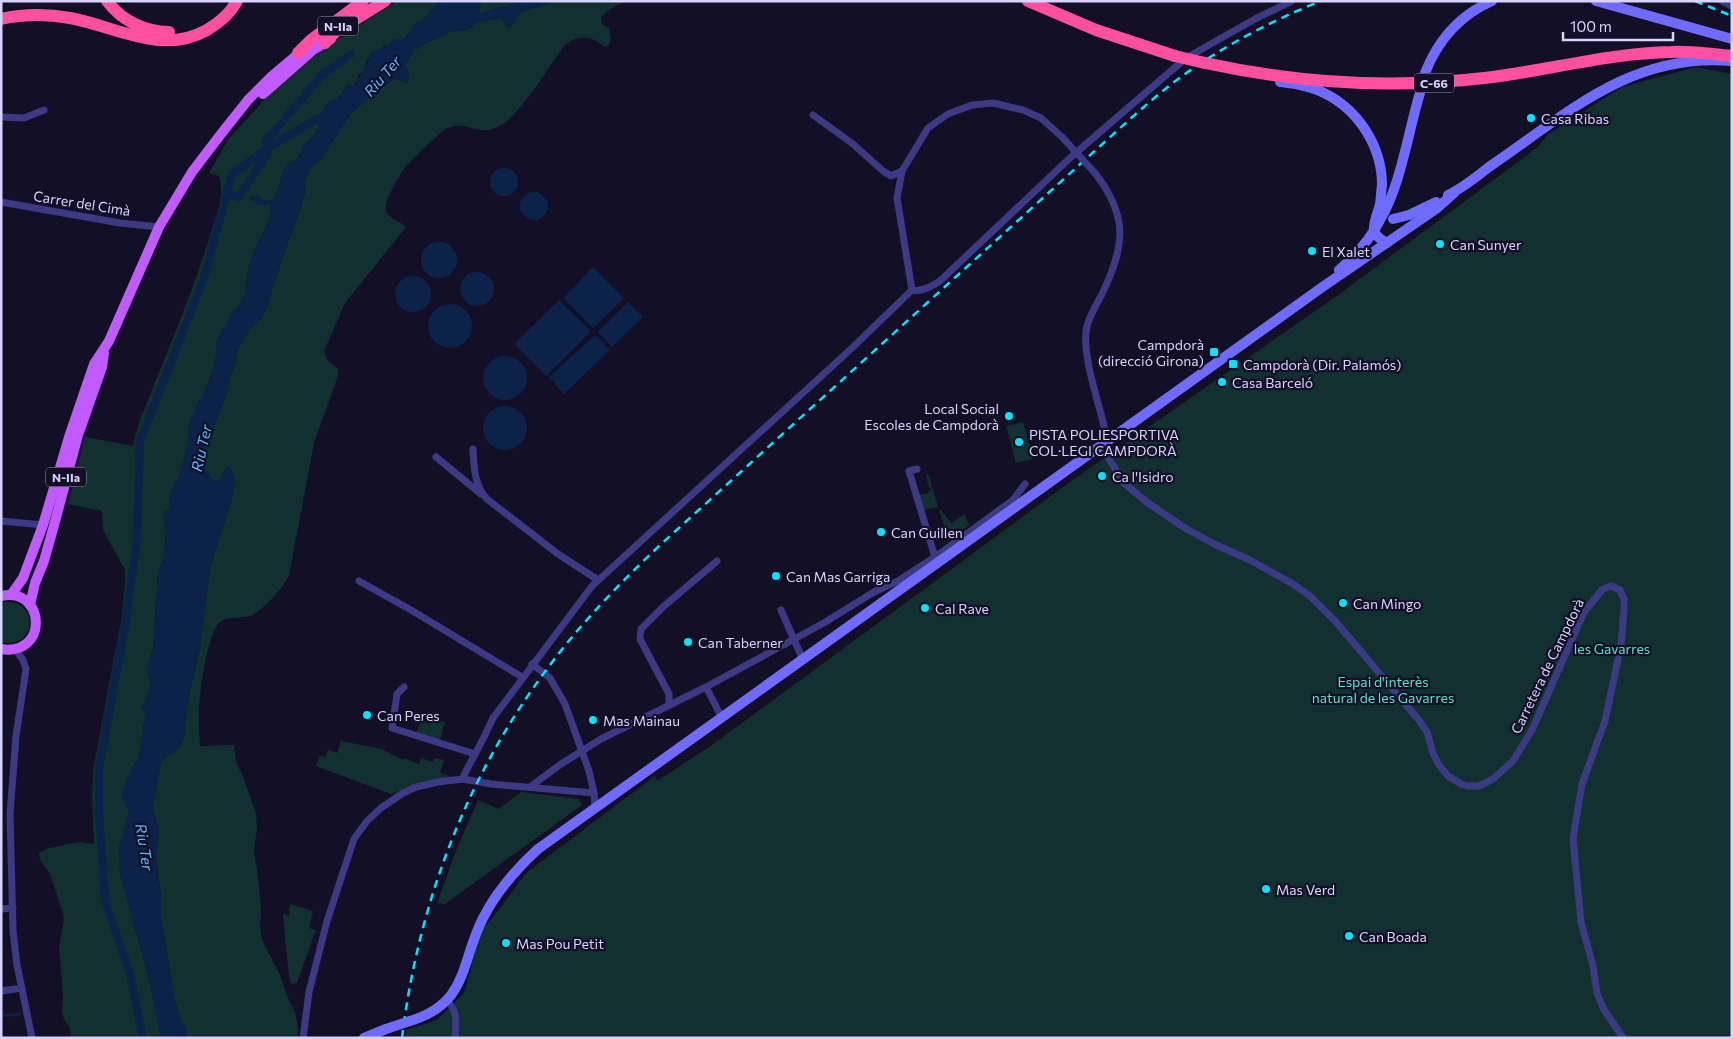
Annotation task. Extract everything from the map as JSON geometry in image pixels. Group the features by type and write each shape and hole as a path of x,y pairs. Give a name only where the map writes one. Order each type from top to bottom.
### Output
{"highway":[{"path":"108,1 114,10 125,19 137,26 160,32 179,31 199,24 211,17 227,1"},
{"path":"1,19 39,14 92,23 145,38 161,40 180,39 198,34 214,26 225,17 237,1"},
{"path":"298,53 311,40 363,1"},
{"path":"325,42 335,32 384,1"},
{"name":"C-66","path":"1028,1 1101,32 1175,56 1241,71 1335,82 1402,84 1483,78 1645,53 1684,52 1732,56"}],"main road":[{"name":"N-IIa","path":"242,110 248,100 298,53 378,1"},
{"name":"N-IIa","path":"6,596 23,578 43,525 70,434 94,364 104,349 159,227 192,172 242,110 313,50 391,1"},
{"name":"N-IIa","path":"30,605 35,583 44,561 53,529 78,434 102,367 104,349"},
{"name":"N-IIa","path":"6,596 22,598 30,605 36,616 37,625 35,633 29,642 15,650"},
{"path":"1,649 15,650"}],"street":[{"path":"912,290 917,291 930,287 940,281 1071,157 1186,58 1240,27 1292,1"},
{"path":"1426,73 1435,53 1450,30 1471,13 1492,1"},
{"path":"1596,1 1732,39"},
{"path":"1722,1 1732,6"},
{"path":"1382,219 1393,219 1417,212 1454,192 1605,88 1641,72 1673,63 1690,61 1732,62"},
{"path":"1241,71 1257,78 1296,84 1324,93 1349,110 1361,122 1373,144 1380,170 1381,196 1374,230 1380,239 1387,242"},
{"path":"1321,288 1360,250 1382,219 1397,177 1420,93"},
{"path":"912,290 897,198 902,171 928,128 948,114 972,105 993,103 1023,110 1041,118 1062,137 1106,187 1116,210 1120,228 1120,246 1115,264 1089,320 1086,331 1086,348 1105,430 1105,443"},
{"path":"1,117 24,118 44,110"},
{"path":"813,115 853,144 883,172 891,176 902,171"},
{"path":"364,1038 386,1028 427,1015 447,1000 460,982 483,918 507,881 538,849 1321,288 1442,204 1454,192"},
{"name":"Carrer del Cimà","path":"1,202 120,223 159,227"},
{"path":"1393,219 1398,222 1400,234"},
{"path":"463,779 484,740 493,718 522,677 598,580 858,343 912,290"},
{"name":"Carretera de Campdorà","path":"1105,443 1109,459 1124,483 1148,503 1169,518 1214,544 1250,560 1292,584 1323,608 1410,708 1427,732 1432,753 1439,765 1448,776 1461,784 1483,785 1500,774 1513,761 1535,722 1584,612 1603,589 1610,586 1620,590 1624,599 1621,645 1605,721 1582,784 1573,839 1581,922 1597,993 1603,1008 1623,1038"},
{"path":"473,449 477,481 487,499"},
{"path":"436,457 558,554 598,580"},
{"path":"917,469 909,471 935,557"},
{"path":"530,787 582,751 669,704 706,688 874,592 898,581 935,557 1013,500 1025,484"},
{"path":"1,520 43,525"},
{"path":"669,704 669,694 640,639 641,629 663,606 717,561"},
{"path":"359,581 522,677"},
{"path":"781,610 803,660"},
{"path":"15,650 23,660 26,669 16,736 10,814 13,908 16,957 32,1038"},
{"path":"532,664 550,678 565,704 592,780 595,808"},
{"path":"404,687 396,694 392,728 475,754"},
{"path":"706,688 722,718"},
{"path":"304,1038 309,992 313,976 327,921 355,837 370,818 386,804 403,793 424,785 463,779 491,784 594,793"},
{"path":"1,909 13,908"},
{"path":"1,991 22,988"},
{"path":"447,1000 454,1008 456,1020 455,1038"}],"green space":[{"path":"397,1 445,1 439,2 421,23 417,22 403,40 385,46 367,60 364,71 359,75 354,87 349,85 337,99 329,101 322,112 317,132 304,146 298,158 285,167 275,198 265,202 258,195 249,198 259,205 270,205 271,216 248,270 245,294 216,342 215,362 206,390 198,403 188,431 189,440 179,478 169,494 169,509 163,513 166,535 164,555 158,573 153,650 147,667 151,685 142,709 146,710 139,758 130,771 129,810 120,873 148,975 161,1038 71,1038 70,1028 62,1012 63,997 59,947 64,921 63,914 50,874 40,860 39,853 49,848 78,842 94,844 93,771 122,615 125,581 125,570 103,530 102,511 68,504 85,437 133,446 140,421 201,264 216,217 220,201 221,184 219,176 209,173 229,138 280,83 325,48"},
{"path":"481,1 520,1 511,6 499,7 478,14"},
{"path":"557,1 625,1 607,11 601,17 602,24 609,28 611,40 608,46 604,47 589,38 574,39 569,42 564,46 519,109 503,124 487,130 462,126 448,128 425,147 402,172 389,196 386,211 406,227 345,303 324,351 327,360 338,369 338,376 314,443 289,575 278,592 255,614 223,620 216,627 212,635 201,689 199,715 200,746 234,745 236,762 256,813 257,828 254,851 259,885 262,940 280,975 295,1012 298,1038 187,1038 174,1000 161,921 161,898 156,859 159,830 152,808 161,761 179,748 184,738 186,709 200,647 210,568 232,498 235,480 232,473 224,470 221,479 215,482 210,477 203,462 204,450 228,391 230,376 237,360 235,353 251,328 261,319 266,309 305,193 304,181 314,165 322,158 346,120 357,108 394,78 408,83 405,65 413,52 422,45 452,31 466,30 473,27 477,22 500,18 510,28 521,12"},
{"name":"Espai d'interès natural de les Gavarres","path":"1696,67 1732,74 1732,1038 406,1038 406,1030 437,1020 464,993 481,931 526,873 655,776 657,781 712,745 1074,479 1338,295 1538,147 1547,135 1622,87"},
{"name":"PISTA POLIESPORTIVA COL·LEGI CAMPDORÀ","path":"1023,422 1033,459 1016,463 1006,426"},
{"path":"926,475 929,475 938,507 924,510 917,495 928,493 931,490"},
{"path":"939,510 951,523 965,514 969,525 949,541"},
{"path":"1,603 17,603 29,616 30,624 27,632 21,639 13,642 1,642"},
{"path":"423,716 445,722 440,740 416,733"},
{"path":"341,741 382,749 403,760 404,758 419,764 421,758 433,762 435,758 444,760 440,773 450,776 450,778 425,781 391,794 316,766 320,755 325,757 328,750 337,753"},
{"path":"521,792 579,799 582,805 445,904 437,903 457,848 478,800 499,809"},
{"path":"290,904 313,911 309,928 316,930 297,983 291,984 283,914 289,915"}],"water":[{"name":"Riu Ter","path":"481,1 478,14 500,7 505,8 509,4 518,4 520,1 557,1 521,12 510,28 500,18 477,22 473,27 466,30 452,31 422,45 413,52 405,65 409,72 408,83 394,78 357,108 346,120 322,158 314,165 304,181 305,193 266,309 261,319 251,328 235,353 237,360 230,376 228,391 204,450 203,462 210,477 215,482 221,479 224,470 230,466 235,480 232,498 210,568 200,647 186,709 184,738 179,748 161,761 152,808 159,830 156,859 161,898 161,921 174,1000 187,1038 161,1038 148,975 120,873 118,849 129,811 121,796 130,771 139,758 146,710 141,708 151,685 147,667 153,650 158,573 164,555 166,535 163,513 169,509 169,494 179,478 189,440 190,420 210,379 217,351 216,342 233,310 238,308 245,294 248,270 271,216 270,205 259,205 249,198 258,195 265,202 275,198 285,167 298,158 304,146 317,133 319,118 329,101 337,99 349,84 354,87 356,85 356,81 364,71 372,51 379,50 394,38 403,40 417,22 421,23 439,2"},
{"path":"504,168 514,172 518,182 514,192 504,196 494,192 490,182 494,172"},
{"path":"534,192 544,196 548,206 544,216 534,220 524,216 520,206 524,196"},
{"path":"439,242 451,248 457,260 451,272 439,278 427,272 421,260 427,248"},
{"path":"593,267 624,298 593,328 563,298"},
{"path":"477,272 484,273 489,277 493,282 493,296 489,301 484,305 477,306 470,305 465,301 461,296 460,289 461,282 465,277 470,273"},
{"path":"413,276 425,282 431,294 425,306 413,312 401,306 395,294 401,282"},
{"path":"559,300 591,331 546,376 514,344"},
{"path":"628,302 643,317 612,347 598,332"},
{"path":"450,304 462,308 468,314 472,326 468,338 462,344 450,348 438,344 432,338 428,326 432,314 438,308"},
{"path":"595,335 610,350 564,394 549,377"},
{"path":"505,356 517,360 523,366 527,378 523,390 517,396 505,400 493,396 487,390 483,378 487,366 493,360"},
{"path":"501,406 509,406 521,412 527,428 521,444 509,450 501,450 489,444 483,432 483,424 489,412"}],"waterway":[{"path":"227,192 238,198 268,153 266,141 322,75 351,54"},
{"path":"143,1038 130,974 105,901 99,810 99,769 126,620 137,539 140,441 204,278 232,174 274,144 326,114"},
{"path":"1,1016 20,1014"}],"railway":[{"path":"402,1038 420,939 450,844 470,798 492,754 518,710 547,669 586,620 659,546 1152,100 1186,73 1228,46 1273,22 1321,1"},
{"path":"1695,1 1732,16"}],"place":[{"name":"Casa Ribas","path":"1531,118"},
{"name":"Can Sunyer","path":"1440,244"},
{"name":"El Xalet","path":"1312,251"},
{"name":"Campdorà (direcció Girona)","path":"1214,352"},
{"name":"Campdorà (Dir. Palamós)","path":"1233,364"},
{"name":"Casa Barceló","path":"1222,382"},
{"name":"Local Social Escoles de Campdorà","path":"1009,416"},
{"name":"PISTA POLIESPORTIVA COL·LEGI CAMPDORÀ","path":"1019,442"},
{"name":"Ca l'Isidro","path":"1102,476"},
{"name":"Can Guillen","path":"881,532"},
{"name":"Can Mas Garriga","path":"776,576"},
{"name":"Can Mingo","path":"1343,603"},
{"name":"Cal Rave","path":"925,608"},
{"name":"Can Taberner","path":"688,642"},
{"name":"Can Peres","path":"367,715"},
{"name":"Mas Mainau","path":"593,720"},
{"name":"Mas Verd","path":"1266,889"},
{"name":"Can Boada","path":"1349,936"},
{"name":"Mas Pou Petit","path":"506,943"}],"park label":[{"name":"les Gavarres","path":"1612,648"}]}
